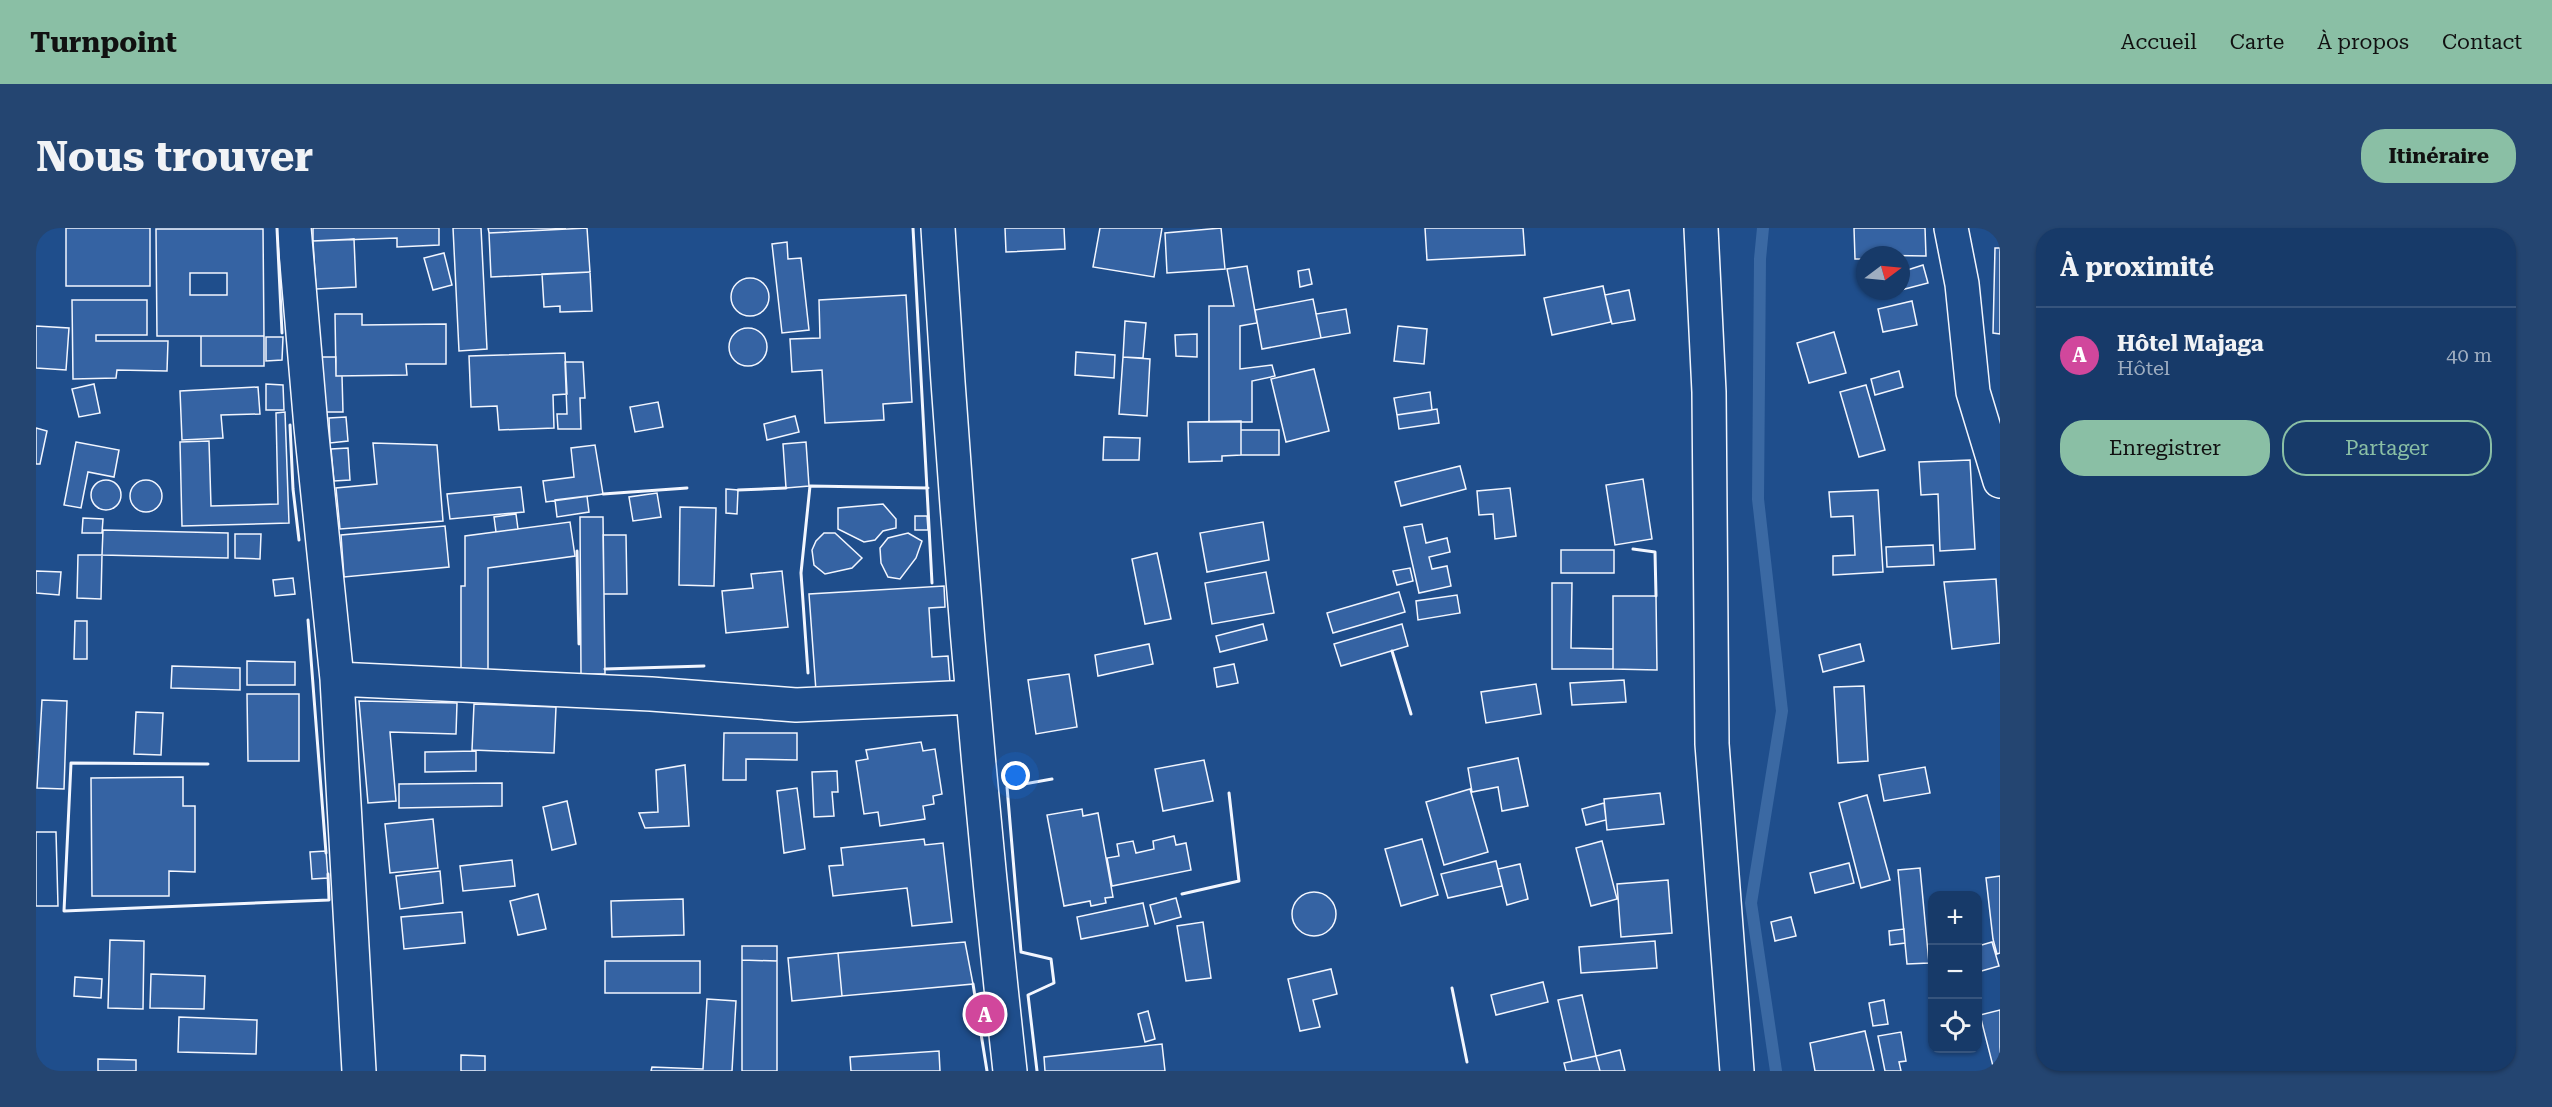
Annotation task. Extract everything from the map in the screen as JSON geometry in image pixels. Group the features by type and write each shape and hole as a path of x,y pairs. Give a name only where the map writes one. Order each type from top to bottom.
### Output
{"street":[{"path":"294,228 311,427 337,679 359,1071"},
{"path":"938,228 950,419 973,696 1010,1071"},
{"path":"1701,228 1708,392 1712,744 1737,1071"},
{"path":"1951,228 1962,284 1973,392 2000,481"},
{"path":"337,679 651,694 796,705 973,696"}],"building":[{"path":"66,228 150,228 150,286 66,286"},
{"path":"313,228 439,228 439,245 397,247 397,238 313,241"},
{"path":"453,228 481,228 487,349 459,351"},
{"path":"488,228 565,228 565,229 489,233"},
{"path":"587,228 590,272 491,277 489,233"},
{"path":"1005,228 1064,228 1065,249 1006,252"},
{"path":"1100,228 1162,228 1154,277 1093,267"},
{"path":"1221,228 1225,269 1167,273 1165,233"},
{"path":"1425,228 1523,228 1525,255 1427,260"},
{"path":"1854,228 1925,228 1926,256 1910,256 1910,246 1856,246 1855,259"},
{"path":"156,229 263,229 264,336 157,336","holes":["190,273 227,273 227,295 190,295"]},
{"path":"354,239 356,287 316,289 313,241"},
{"path":"787,242 788,259 801,258 809,330 782,333 772,244"},
{"path":"1995,248 2000,248 2000,334 1993,333"},
{"path":"444,253 452,285 433,290 424,258"},
{"path":"1923,265 1928,283 1910,288 1910,269"},
{"path":"1247,266 1257,323 1240,326 1240,369 1272,365 1275,376 1252,381 1252,422 1209,422 1209,306 1234,306 1227,269"},
{"path":"1309,269 1312,284 1300,287 1298,271"},
{"path":"590,272 592,311 560,312 560,306 544,307 542,274"},
{"path":"750,278 764,283 769,297 764,311 750,316 736,311 731,297 736,283"},
{"path":"1603,286 1611,322 1552,335 1544,298"},
{"path":"1629,290 1635,320 1612,324 1605,295"},
{"path":"906,295 912,402 883,404 884,420 825,423 822,370 792,372 790,339 820,338 819,300"},
{"path":"1313,299 1321,338 1262,349 1255,310"},
{"path":"72,300 147,300 147,335 96,335 96,341 168,341 167,371 117,370 116,378 73,379"},
{"path":"1912,301 1917,325 1883,332 1878,309"},
{"path":"1346,309 1350,333 1321,338 1316,314"},
{"path":"335,314 362,314 362,325 446,324 446,364 406,364 407,375 336,376"},
{"path":"1125,321 1146,323 1143,358 1123,357"},
{"path":"36,326 69,328 66,370 36,368"},
{"path":"1398,326 1427,329 1424,364 1394,361"},
{"path":"748,328 762,333 767,347 762,361 748,366 734,361 729,347 734,333"},
{"path":"1834,332 1846,373 1809,383 1797,343"},
{"path":"1197,334 1197,357 1176,356 1175,335"},
{"path":"201,336 264,336 264,366 201,366"},
{"path":"266,337 283,337 282,360 266,361"},
{"path":"1076,352 1115,355 1114,378 1075,375"},
{"path":"565,353 567,394 553,395 554,428 499,430 497,406 471,407 469,356"},
{"path":"322,357 336,357 336,376 342,376 343,412 323,412"},
{"path":"1123,357 1150,359 1147,416 1119,414"},
{"path":"565,362 583,362 585,398 580,398 581,429 558,429 557,414 567,414"},
{"path":"1314,369 1329,431 1286,442 1271,379"},
{"path":"1899,371 1903,387 1875,395 1871,379"},
{"path":"94,384 100,413 79,417 72,389"},
{"path":"266,384 283,385 284,410 266,410"},
{"path":"1866,385 1885,450 1859,457 1840,392"},
{"path":"258,387 260,414 221,415 223,438 182,440 180,391"},
{"path":"1430,392 1432,410 1397,415 1394,398"},
{"path":"658,402 663,427 635,432 630,407"},
{"path":"1437,409 1439,423 1399,429 1397,415"},
{"path":"285,412 289,523 182,526 180,442 209,441 211,506 278,504 276,413"},
{"path":"795,416 799,432 767,440 764,424"},
{"path":"346,417 348,441 330,443 329,418"},
{"path":"1241,421 1241,455 1222,456 1222,461 1189,462 1188,422"},
{"path":"36,428 47,431 40,464 36,464"},
{"path":"1241,430 1279,430 1279,455 1241,455"},
{"path":"1104,437 1140,438 1139,460 1103,460"},
{"path":"76,442 119,450 114,477 88,472 81,508 64,505"},
{"path":"806,442 809,486 786,488 783,444"},
{"path":"373,443 437,445 443,521 340,529 336,488 377,484"},
{"path":"595,445 603,494 546,502 543,481 574,477 571,448"},
{"path":"348,448 350,480 334,481 331,449"},
{"path":"1970,460 1975,549 1940,551 1938,494 1921,495 1919,462"},
{"path":"1460,466 1466,489 1401,506 1395,482"},
{"path":"1643,479 1652,539 1615,545 1606,485"},
{"path":"106,480 112,481 120,489 120,501 112,509 106,510 100,509 92,501 91,495 92,489 100,481"},
{"path":"146,480 157,485 162,496 157,507 146,512 135,507 130,496 135,485"},
{"path":"521,487 524,512 450,519 447,494"},
{"path":"1510,488 1516,536 1495,539 1493,514 1479,515 1477,491"},
{"path":"726,489 738,490 737,514 726,513"},
{"path":"1878,490 1883,572 1833,575 1833,556 1855,555 1853,516 1831,517 1829,492"},
{"path":"657,493 661,517 633,521 629,497"},
{"path":"587,496 589,512 557,517 555,500"},
{"path":"883,504 896,519 896,528 883,531 875,540 864,542 838,529 838,508"},
{"path":"680,507 716,508 714,586 679,585"},
{"path":"516,514 518,529 496,532 494,517"},
{"path":"915,516 927,516 928,530 915,530"},
{"path":"580,517 603,517 605,674 581,674"},
{"path":"83,518 103,519 102,533 82,533"},
{"path":"570,522 575,556 488,568 488,673 461,673 461,586 465,586 465,536"},
{"path":"1263,522 1269,560 1207,572 1200,533"},
{"path":"1422,524 1426,543 1447,538 1450,552 1429,557 1432,569 1447,566 1451,586 1419,593 1404,527"},
{"path":"445,526 449,567 344,577 341,535"},
{"path":"103,530 228,533 228,558 102,555"},
{"path":"824,533 835,533 862,558 852,568 825,574 814,565 812,550 816,541"},
{"path":"908,533 922,541 916,558 900,579 888,577 881,563 880,548 888,538"},
{"path":"235,534 261,534 260,559 235,558"},
{"path":"603,535 626,535 627,594 604,594"},
{"path":"1933,545 1934,565 1887,567 1886,547"},
{"path":"1561,550 1614,550 1614,573 1561,573"},
{"path":"1157,553 1171,619 1145,624 1132,559"},
{"path":"78,555 102,555 101,599 77,598"},
{"path":"1410,568 1413,581 1397,585 1393,571"},
{"path":"36,571 61,572 59,595 36,593"},
{"path":"782,571 788,627 726,633 722,591 753,588 751,574"},
{"path":"1266,572 1274,613 1212,624 1205,583"},
{"path":"293,578 295,594 275,596 273,580"},
{"path":"1996,579 2000,643 1952,649 1944,582"},
{"path":"1552,583 1572,583 1571,648 1613,649 1613,669 1552,669"},
{"path":"944,586 945,607 929,608 932,657 948,656 950,682 816,691 809,594"},
{"path":"1399,592 1405,612 1333,633 1327,613"},
{"path":"1457,595 1460,613 1418,620 1416,601"},
{"path":"1613,596 1656,596 1657,670 1613,669"},
{"path":"75,621 87,621 87,659 74,659"},
{"path":"1263,624 1267,640 1220,652 1216,636"},
{"path":"1402,624 1408,646 1341,666 1334,644"},
{"path":"1149,644 1153,664 1098,676 1095,655"},
{"path":"1860,644 1864,661 1823,672 1819,655"},
{"path":"247,661 295,662 295,685 247,685"},
{"path":"1234,664 1238,683 1217,687 1214,668"},
{"path":"172,666 240,668 240,690 171,688"},
{"path":"1069,674 1077,727 1036,734 1028,680"},
{"path":"1624,680 1626,702 1572,705 1570,683"},
{"path":"1536,684 1541,714 1486,723 1481,692"},
{"path":"1864,686 1868,761 1838,763 1834,687"},
{"path":"247,694 299,694 299,761 248,761"},
{"path":"42,700 67,701 64,789 37,788"},
{"path":"359,701 457,703 456,734 390,732 396,801 368,803"},
{"path":"474,704 556,707 554,753 472,750"},
{"path":"136,712 163,713 161,755 134,754"},
{"path":"724,733 797,733 797,760 746,759 746,780 723,780"},
{"path":"921,742 923,751 935,749 942,794 933,796 934,804 923,806 925,819 880,826 878,812 864,814 856,761 868,759 866,750"},
{"path":"476,751 476,771 425,772 425,752"},
{"path":"1518,758 1528,806 1502,811 1498,787 1472,792 1468,768"},
{"path":"1204,760 1213,801 1163,811 1155,769"},
{"path":"685,765 689,826 645,828 639,813 658,812 656,770"},
{"path":"1925,767 1930,793 1884,801 1879,775"},
{"path":"837,771 838,792 832,792 834,816 814,817 812,772"},
{"path":"183,777 183,806 195,806 195,872 169,871 169,896 92,896 91,778"},
{"path":"502,783 502,806 399,808 399,784"},
{"path":"797,788 805,849 784,853 777,791"},
{"path":"1470,789 1488,852 1444,865 1426,802"},
{"path":"1660,793 1664,824 1607,830 1604,799"},
{"path":"1867,795 1890,880 1861,888 1839,803"},
{"path":"567,801 576,844 552,850 543,807"},
{"path":"1604,803 1606,820 1586,825 1582,809"},
{"path":"1082,809 1083,816 1098,813 1113,897 1105,898 1106,903 1091,906 1090,901 1064,906 1047,815"},
{"path":"433,819 438,868 390,873 385,824"},
{"path":"36,832 56,832 58,906 36,906"},
{"path":"36,832 56,832 58,906 36,906"},
{"path":"1174,836 1176,845 1186,843 1191,870 1112,886 1107,858 1119,856 1117,844 1133,841 1136,853 1154,849 1153,841"},
{"path":"924,839 925,845 943,843 952,922 912,926 907,888 833,896 829,866 843,865 841,848"},
{"path":"1422,839 1438,895 1401,906 1385,849"},
{"path":"1602,841 1617,899 1591,906 1576,848"},
{"path":"326,851 328,878 312,879 310,852"},
{"path":"512,860 515,886 463,891 460,866"},
{"path":"1496,861 1502,886 1448,898 1441,874"},
{"path":"1849,863 1854,883 1815,893 1810,873"},
{"path":"1520,864 1528,899 1507,905 1498,869"},
{"path":"1920,868 1928,963 1907,964 1898,870"},
{"path":"440,871 443,903 400,909 396,876"},
{"path":"2000,876 2000,953 1997,954 1993,939 1986,878"},
{"path":"1668,880 1672,933 1621,937 1617,884"},
{"path":"1314,892 1330,898 1336,914 1330,930 1314,936 1298,930 1292,914 1298,898"},
{"path":"538,894 546,929 518,935 510,901"},
{"path":"1176,898 1181,917 1155,924 1150,905"},
{"path":"683,899 684,935 612,937 611,901"},
{"path":"1143,903 1148,926 1081,939 1077,917"},
{"path":"462,912 465,943 404,949 401,917"},
{"path":"1791,917 1796,936 1775,941 1771,922"},
{"path":"1203,922 1211,978 1186,981 1177,926"},
{"path":"1904,929 1905,943 1890,945 1889,931"},
{"path":"110,940 144,941 143,1009 108,1008"},
{"path":"1655,941 1657,968 1581,973 1579,947"},
{"path":"965,942 973,984 842,996 838,953"},
{"path":"1992,942 1999,966 1982,971 1982,945"},
{"path":"742,946 777,946 777,961 742,960"},
{"path":"838,953 842,996 792,1001 788,958"},
{"path":"742,960 777,961 777,1071 742,1071"},
{"path":"605,961 700,961 700,993 605,993"},
{"path":"1331,969 1337,994 1313,1000 1320,1027 1300,1031 1288,979"},
{"path":"151,974 205,976 204,1009 150,1008"},
{"path":"75,977 102,979 101,998 74,996"},
{"path":"1543,982 1548,1002 1496,1015 1491,995"},
{"path":"1582,995 1596,1056 1572,1061 1558,1000"},
{"path":"707,999 736,1001 732,1071 651,1071 652,1067 703,1069"},
{"path":"1884,1000 1888,1024 1873,1026 1869,1003"},
{"path":"2000,1010 2000,1069 1994,1070 1982,1014"},
{"path":"1148,1011 1155,1039 1145,1042 1138,1014"},
{"path":"179,1017 257,1020 256,1054 178,1052"},
{"path":"1865,1031 1874,1071 1815,1071 1810,1043"},
{"path":"1901,1032 1906,1061 1899,1062 1901,1071 1885,1071 1878,1036"},
{"path":"1162,1044 1165,1071 1045,1071 1044,1057"},
{"path":"1620,1050 1625,1071 1600,1071 1596,1056"},
{"path":"939,1051 940,1071 851,1071 850,1057"},
{"path":"461,1055 485,1056 485,1071 461,1071"},
{"path":"1596,1056 1600,1071 1566,1071 1564,1063"},
{"path":"98,1059 136,1060 136,1071 98,1071"}],"waterway":[{"path":"1763,228 1760,259 1758,499 1782,711 1751,903 1776,1071"}],"wall":[{"path":"277,228 282,333"},
{"path":"913,228 932,583"},
{"path":"290,425 293,489 299,540"},
{"path":"808,673 801,573 810,486 928,488"},
{"path":"603,494 687,488"},
{"path":"738,490 786,488"},
{"path":"1633,549 1655,552 1656,596"},
{"path":"577,551 579,644"},
{"path":"308,620 326,853"},
{"path":"1392,651 1411,714"},
{"path":"605,669 704,666"},
{"path":"208,764 71,763 64,911 329,900 328,874"},
{"path":"1037,1071 1028,995 1054,983 1051,959 1021,952 1007,787 1052,779"},
{"path":"1182,894 1239,881 1229,793"},
{"path":"973,984 987,1071"},
{"path":"1452,988 1467,1062"}],"place":[{"name":"Hôtel Majaga","path":"985,1014"}]}
